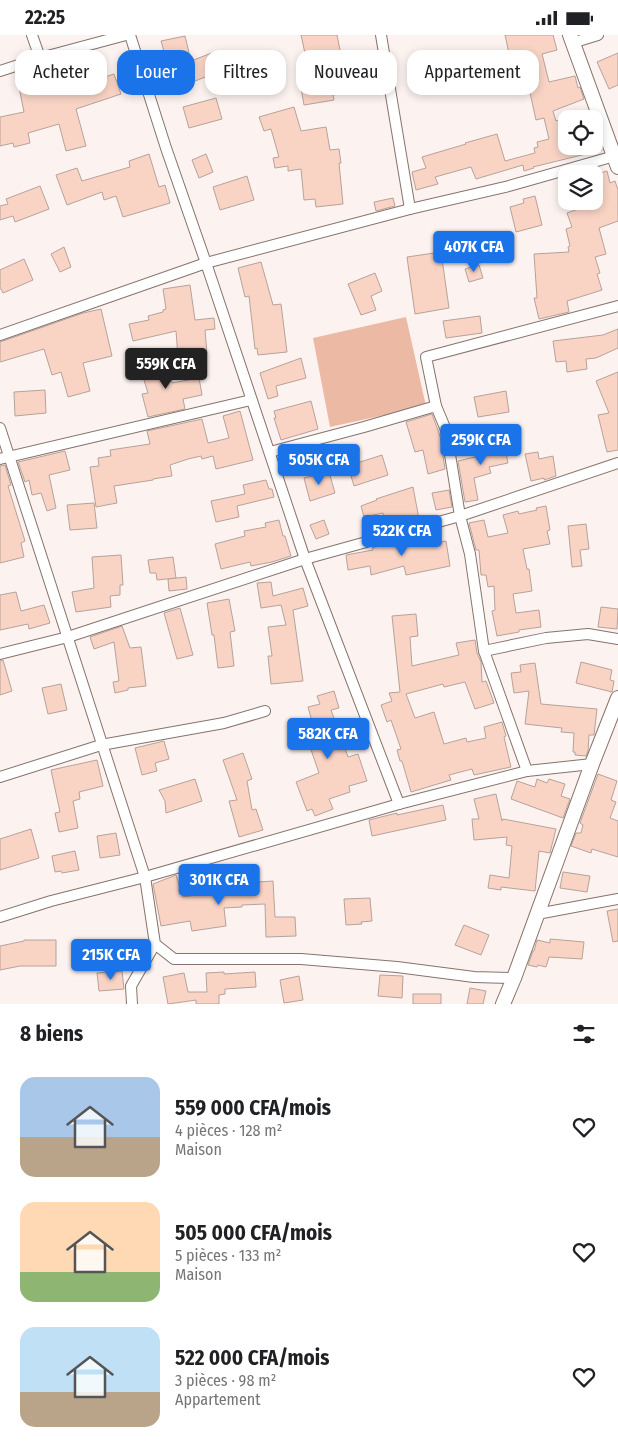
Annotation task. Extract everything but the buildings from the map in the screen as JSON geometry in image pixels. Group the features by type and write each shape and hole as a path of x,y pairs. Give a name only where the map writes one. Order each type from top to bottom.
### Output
{"main road":[{"path":"571,39 617,159"},
{"path":"503,1004 618,698"}],"street":[{"path":"32,35 37,50"},
{"path":"70,50 126,35"},
{"path":"130,35 166,149 270,452 304,559 399,803"},
{"path":"381,35 410,209"},
{"path":"571,39 598,35"},
{"path":"0,71 15,66"},
{"path":"0,335 206,263 410,209 617,159"},
{"path":"527,771 484,651 470,554 460,516 446,430 436,406 426,357 618,306"},
{"path":"5,458 251,400"},
{"path":"270,452 436,406"},
{"path":"0,428 5,458 68,637 101,745 145,877 154,944 131,986 132,1004"},
{"path":"0,654 68,637 304,559 460,516 618,463"},
{"path":"484,651 546,638 588,634 618,639"},
{"path":"0,777 101,745 224,723 265,711"},
{"path":"0,917 399,803 527,771 592,764"},
{"path":"537,914 618,899"},
{"path":"154,944 174,959 301,959 397,967 474,977 514,978"}],"shaded area":[{"path":"406,317 426,406 330,427 313,338"}]}
